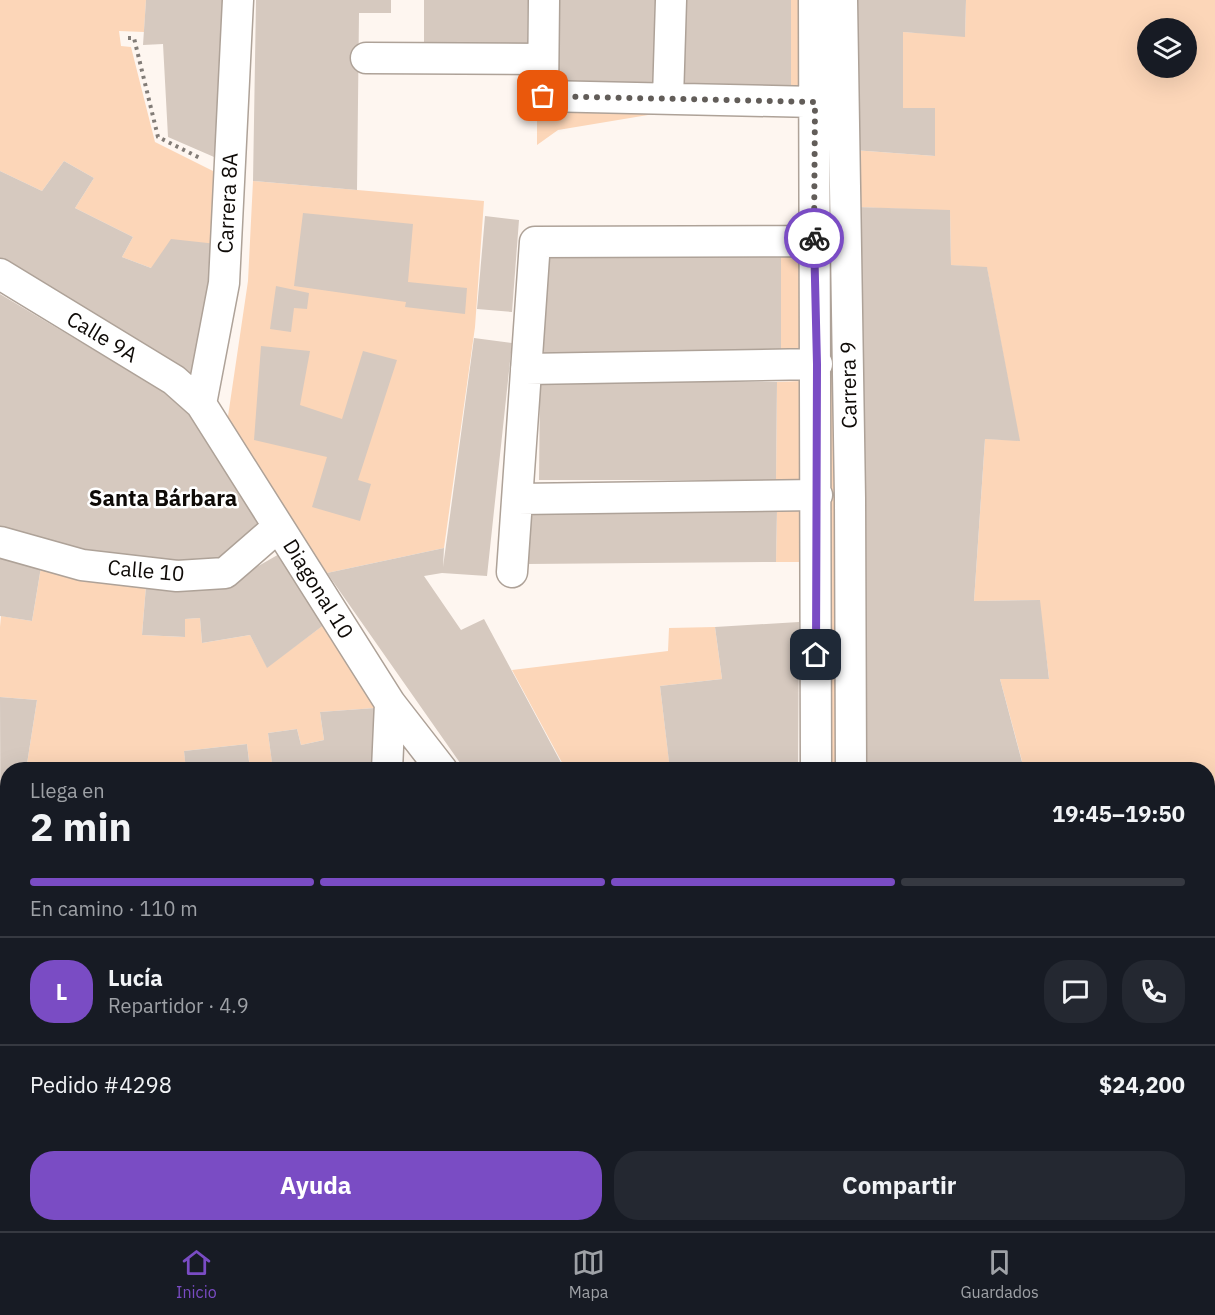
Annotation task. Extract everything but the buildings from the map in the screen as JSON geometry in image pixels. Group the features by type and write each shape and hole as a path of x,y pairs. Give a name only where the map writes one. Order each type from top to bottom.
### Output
{"street":[{"name":"Carrera 8A","path":"201,404 224,283 238,0"},
{"path":"544,0 543,96 815,102"},
{"path":"668,99 671,0"},
{"path":"814,0 814,240 817,364 816,762"},
{"name":"Carrera 9","path":"842,0 847,241 851,762"},
{"path":"366,58 543,59"},
{"path":"512,572 535,242 847,241"},
{"name":"Calle 9A","path":"0,274 174,380 201,404"},
{"path":"526,369 817,364"},
{"name":"Diagonal 10","path":"201,404 390,703 436,762"},
{"path":"518,499 817,495"},
{"name":"Calle 10","path":"0,542 82,565 177,576 225,573 278,527"},
{"path":"387,762 390,703"}],"path":[{"path":"128,38 134,39 158,137 230,173"}],"shaded area":[{"path":"0,0 146,0 144,32 119,31 121,46 131,47 155,142 221,175 217,244 151,268 122,257 133,237 75,208 94,178 64,161 42,191 0,171"},
{"path":"791,0 805,0 806,91 791,91"},
{"path":"966,0 1215,0 1215,762 1004,762 1022,761 1000,679 1049,678 1039,600 974,601 985,439 1019,440 987,268 951,265 950,211 857,207 853,150 935,156 935,109 903,108 903,32 965,36"},
{"path":"537,101 660,113 558,130 537,145"},
{"path":"253,181 484,201 475,327 444,548 327,573 227,423 248,281"},
{"path":"804,256 803,356 781,355 781,257"},
{"path":"825,265 837,266 839,418 836,762 826,762"},
{"path":"801,381 799,481 776,480 777,382"},
{"path":"777,510 800,510 800,562 776,562"},
{"path":"41,567 146,586 142,635 184,637 185,619 200,618 202,643 250,635 267,667 325,624 375,708 320,712 324,740 301,745 297,729 268,733 272,762 249,762 247,744 184,751 185,762 27,762 37,700 0,697 0,627 1,616 32,621"},
{"path":"715,627 722,679 660,686 669,762 562,762 512,670 668,651 669,628"}],"way so far":[{"path":"543,96 815,102 814,238"}],"district":[{"name":"Santa Bárbara","path":"163,498"}],"route":[{"path":"814,238 817,364 816,655"}]}
